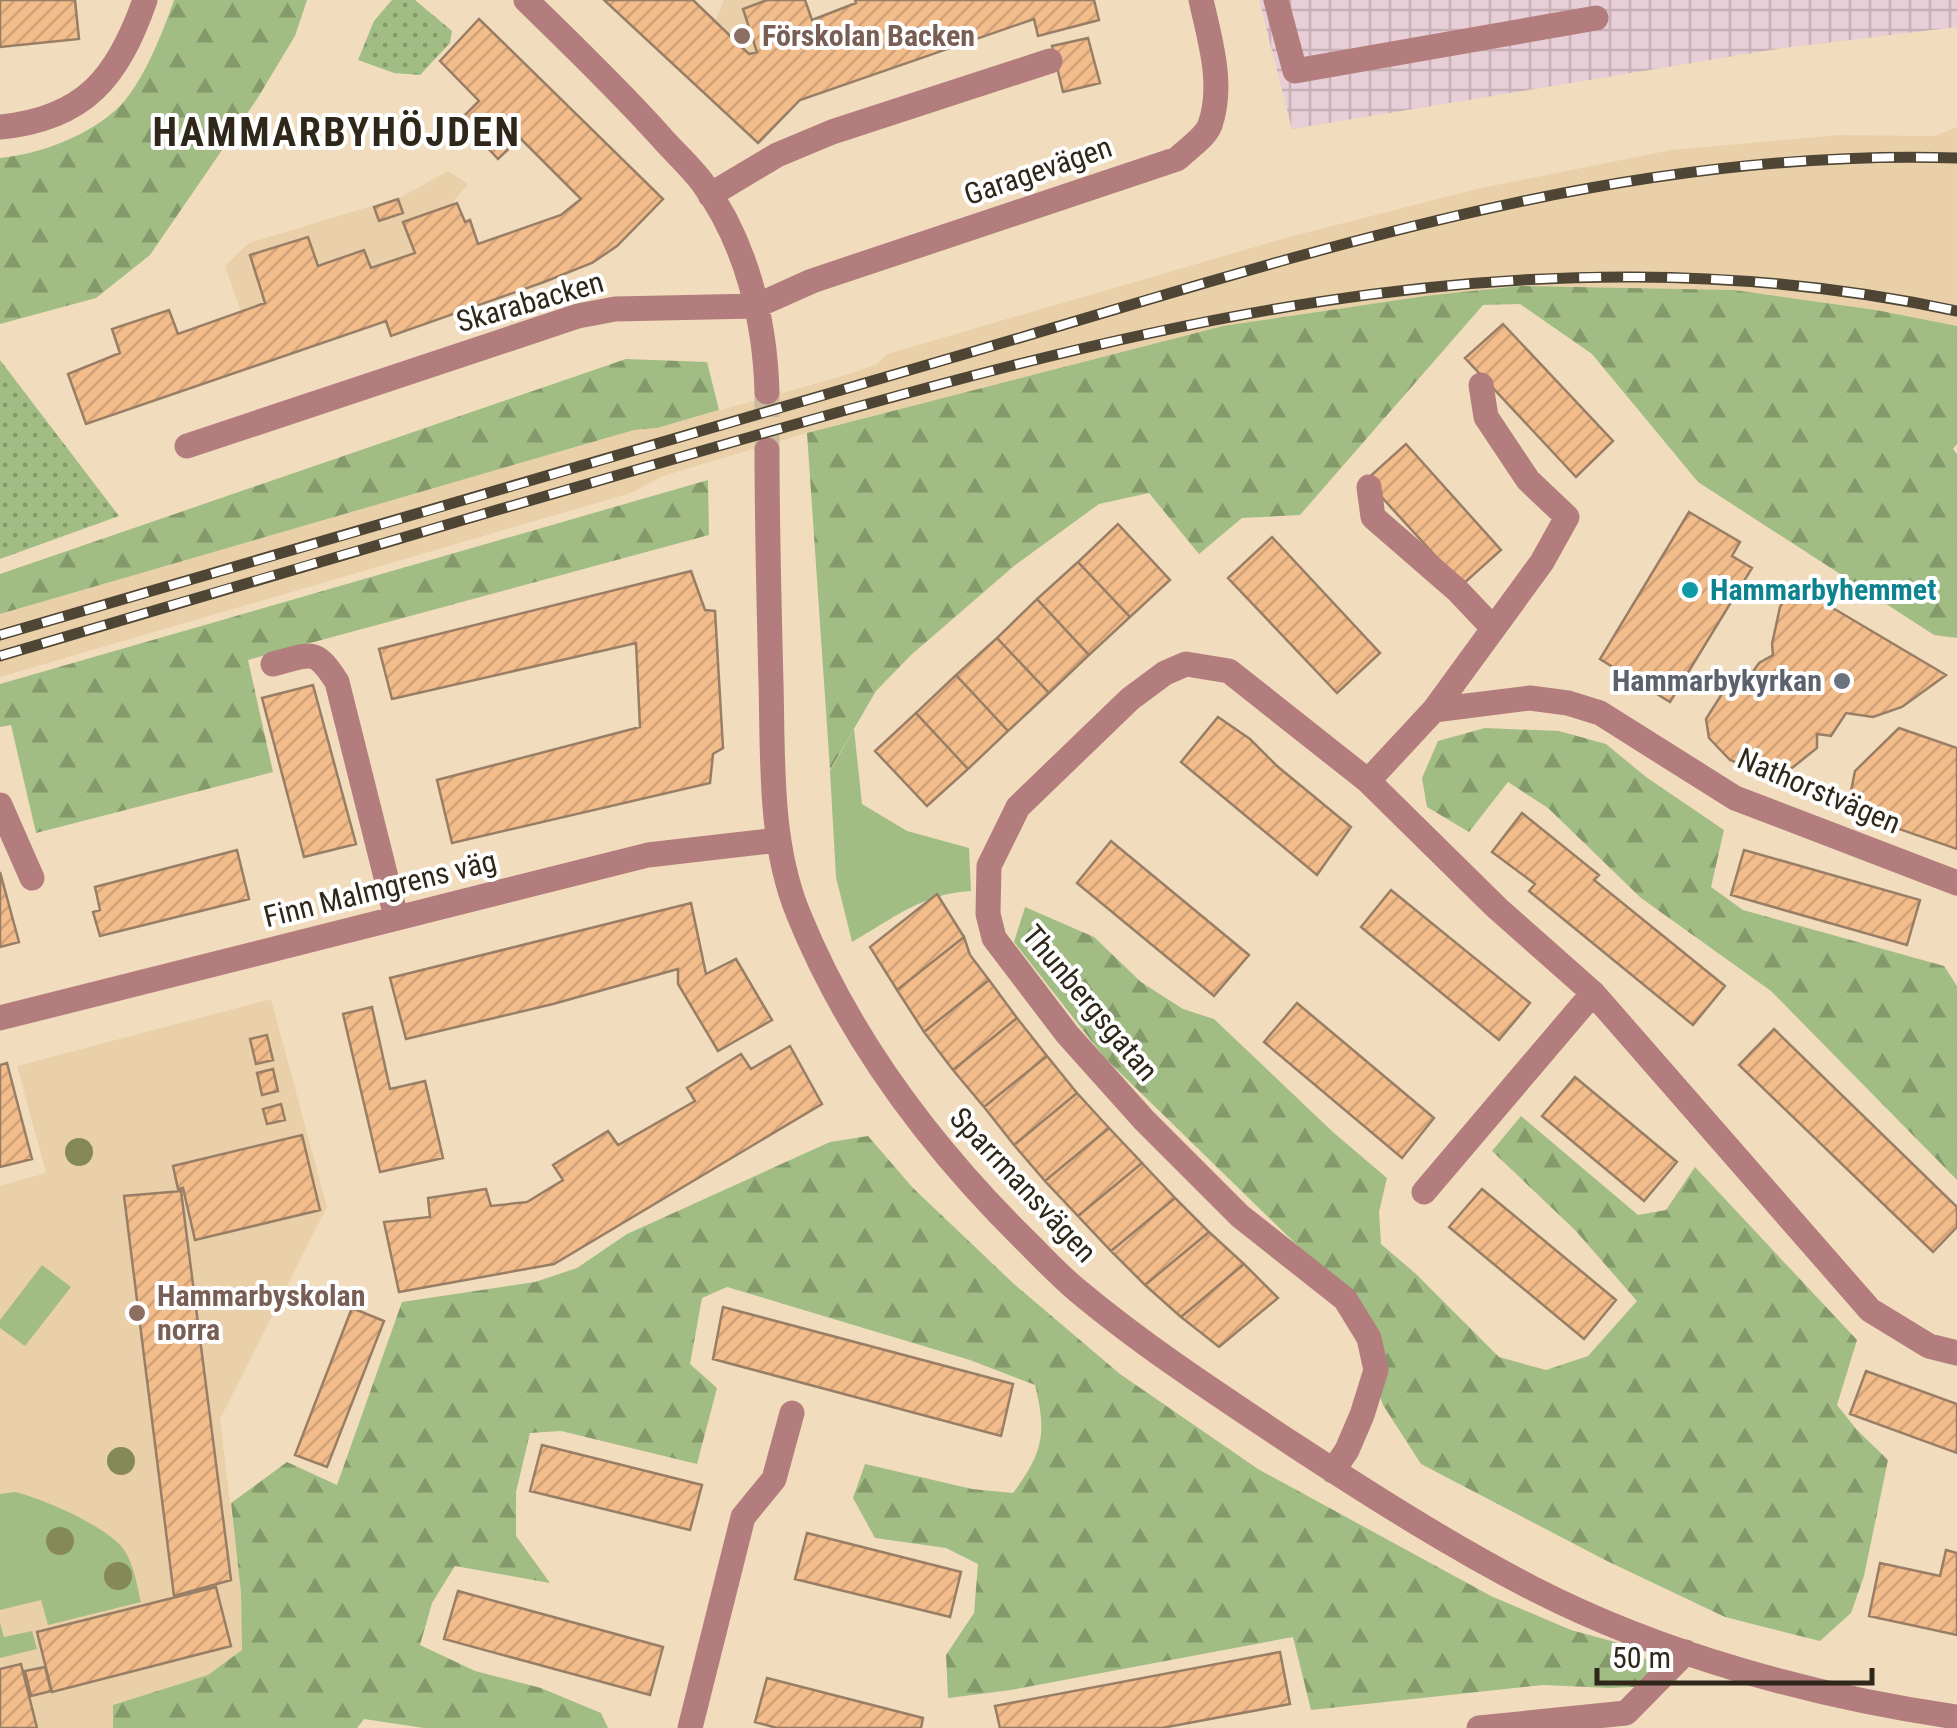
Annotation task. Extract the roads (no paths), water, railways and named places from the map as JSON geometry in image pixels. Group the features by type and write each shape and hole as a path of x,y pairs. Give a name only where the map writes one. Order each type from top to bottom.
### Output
{"street":[{"path":"0,127 28,124 74,108 99,88 126,46 145,0"},
{"path":"526,0 625,97 710,195 736,243 756,306 766,352 767,392"},
{"name":"Garagevägen","path":"756,306 812,281 1177,158 1210,128 1214,102 1213,52 1201,0"},
{"path":"1276,0 1295,71 1596,18"},
{"path":"710,195 777,156 832,132 1050,61"},
{"name":"Skarabacken","path":"187,446 578,316 616,309 756,306"},
{"path":"1368,780 1434,710 1542,562 1567,517 1528,480 1486,418 1481,385"},
{"name":"Sparrmansvägen","path":"767,450 772,743 778,840 796,910 868,1051 956,1168 1076,1290 1216,1393 1430,1530 1534,1589 1686,1652 1809,1688 1957,1717"},
{"path":"1368,487 1374,518 1457,590 1492,627"},
{"path":"273,664 312,654 322,659 337,682 396,917"},
{"name":"Thunbergsgatan","path":"1334,1470 1362,1415 1376,1370 1369,1338 1344,1299 1240,1216 1144,1120 1067,1034 994,938 988,914 988,866 1018,807 1130,699 1165,672 1186,664 1229,671 1368,780 1497,908 1593,993 1870,1310 1929,1346 1957,1353"},
{"name":"Nathorstvägen","path":"1434,710 1530,698 1568,703 1600,713 1736,798 1957,883"},
{"path":"0,805 32,878"},
{"name":"Finn Malmgrens väg","path":"0,1018 648,855 778,840"},
{"path":"1424,1192 1593,993"},
{"path":"690,1728 743,1517 774,1480 792,1413"},
{"path":"1479,1728 1626,1713 1686,1652"}],"tunnel":[{"path":"767,392 767,450"}],"railway":[{"path":"0,635 1216,280 1459,215 1582,189 1706,170 1831,159 1957,158"},
{"path":"0,656 1009,366 1165,330 1320,302 1476,283 1634,277 1794,285 1957,311"}],"place":[{"name":"Förskolan Backen","path":"742,36"},
{"name":"Hammarbyhemmet","path":"1690,590"},
{"name":"Hammarbykyrkan","path":"1842,681"},
{"name":"Hammarbyskolan norra","path":"137,1313"}],"district":[{"name":"HAMMARBYHÖJDEN","path":"337,132"}]}
